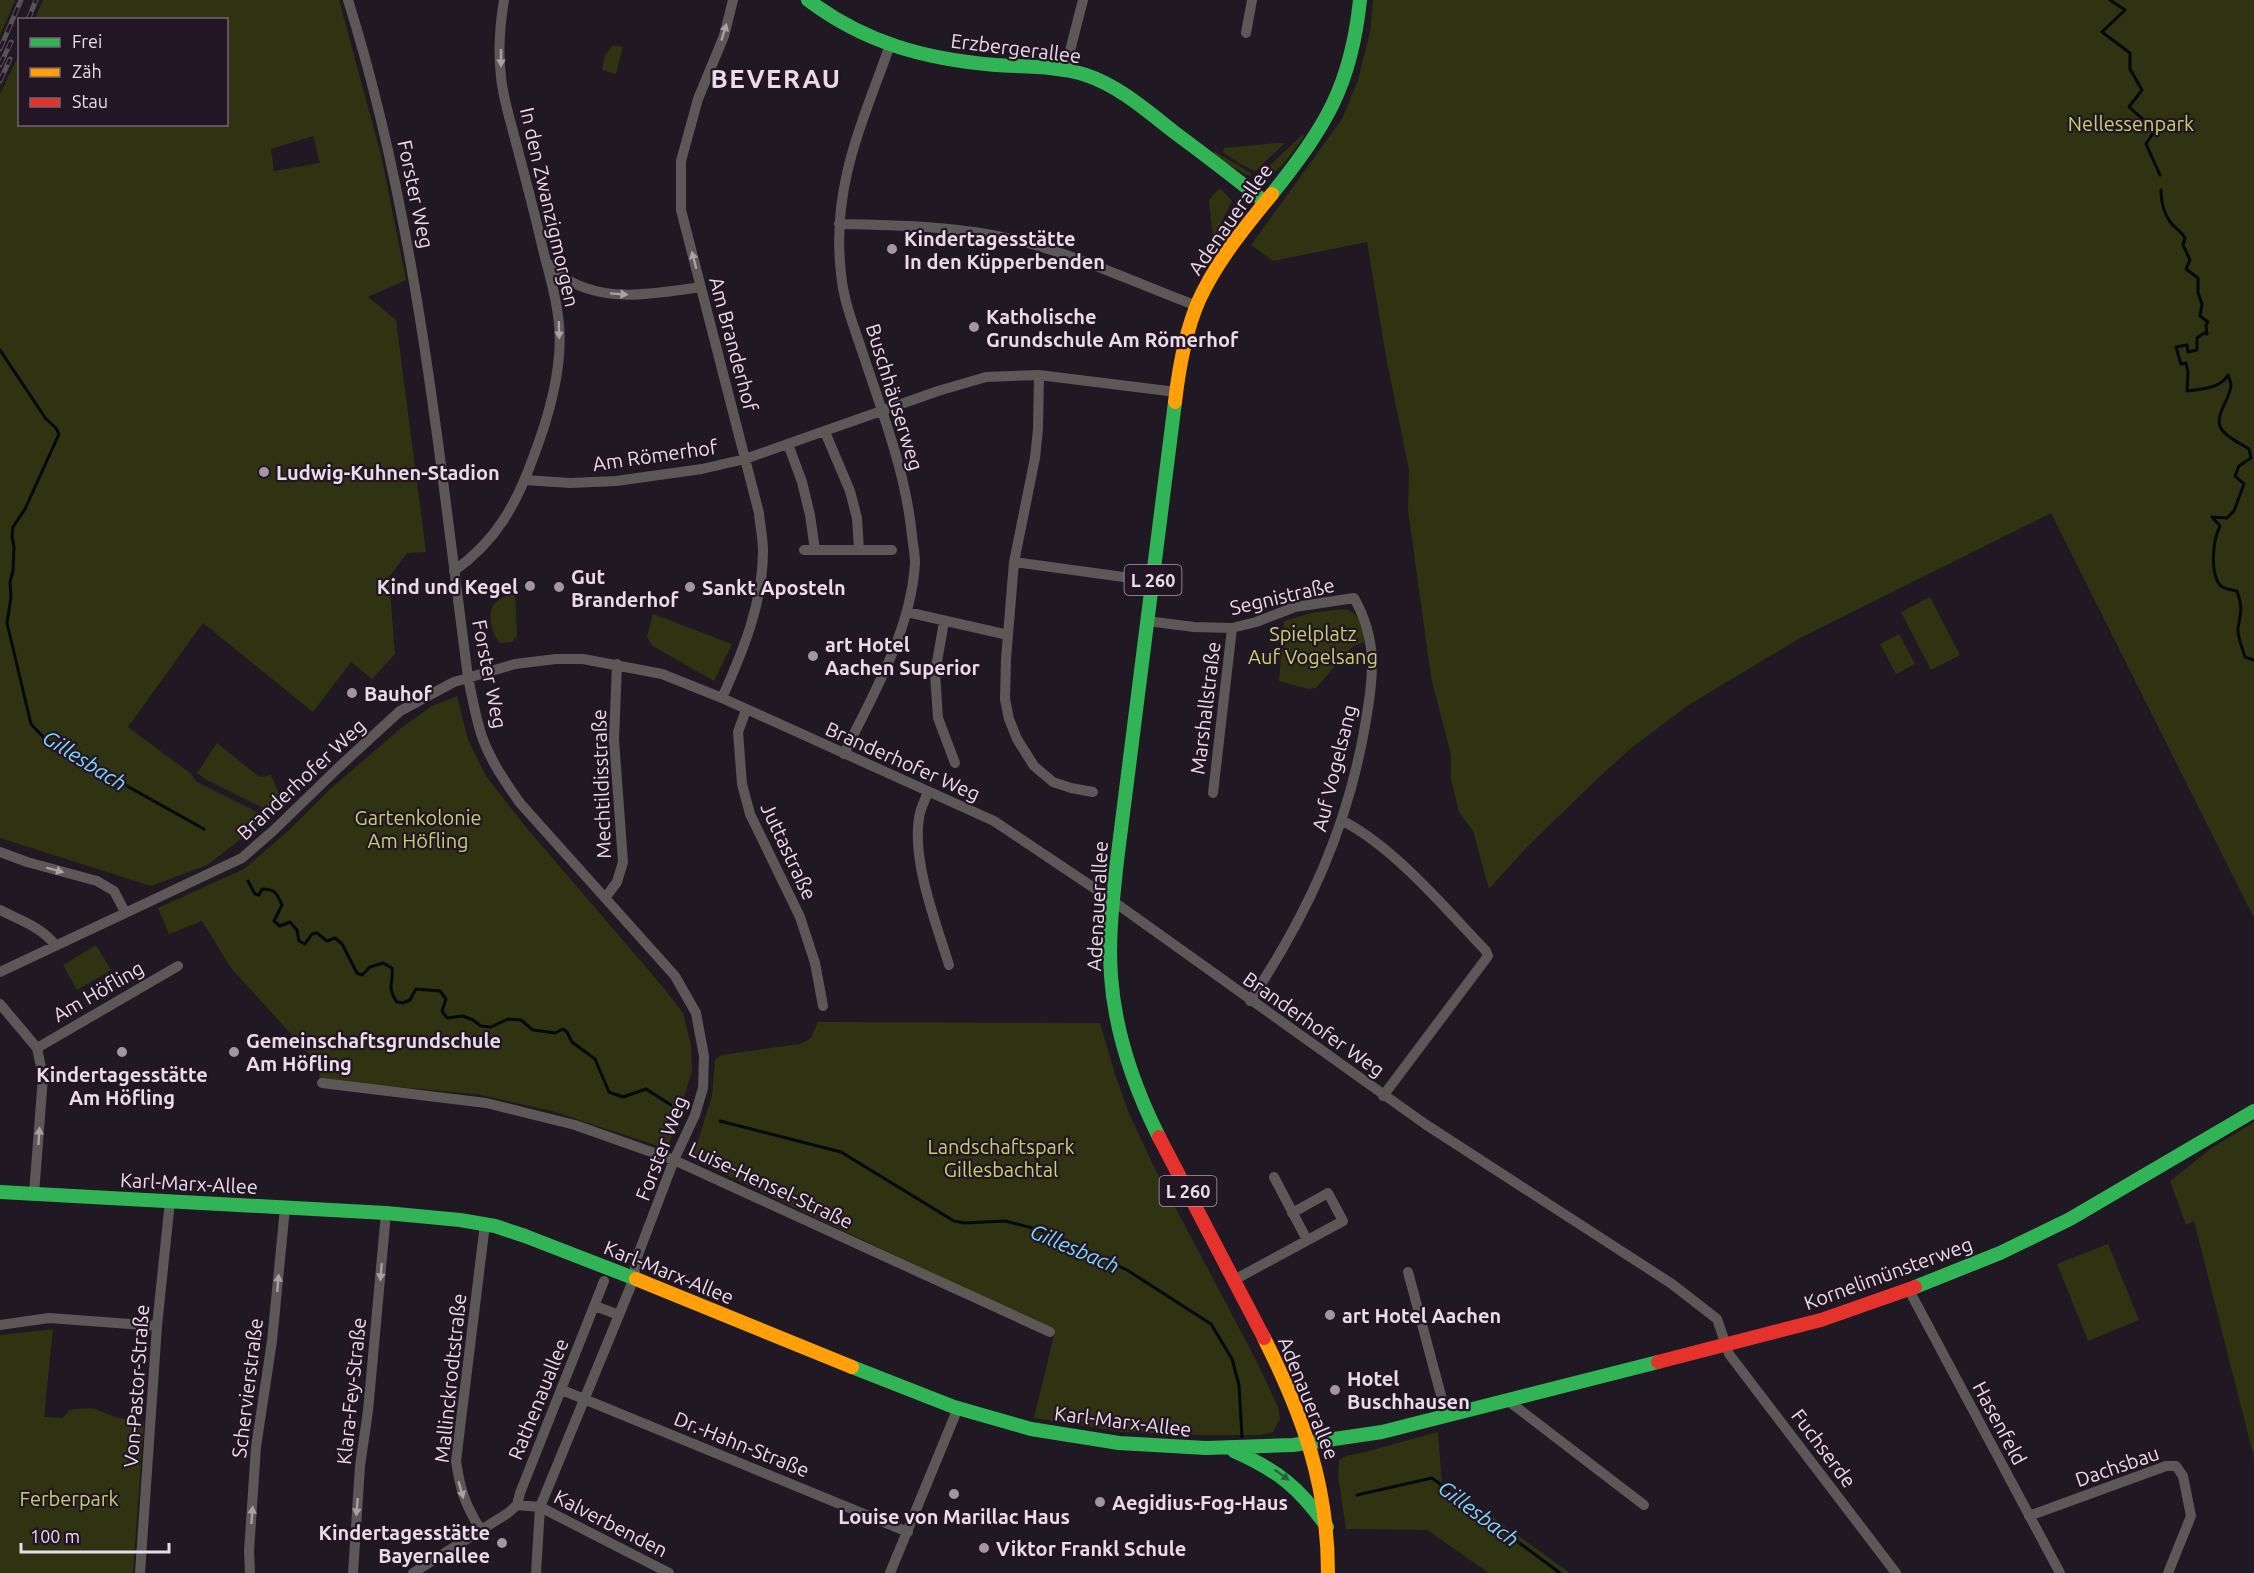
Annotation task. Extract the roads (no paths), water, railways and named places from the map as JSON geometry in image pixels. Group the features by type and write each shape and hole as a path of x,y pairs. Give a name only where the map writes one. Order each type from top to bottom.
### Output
{"street":[{"name":"Forster Weg","path":"348,0 388,148 411,259 427,358 468,676 478,726 502,778 520,803 675,976 696,1013 704,1056 703,1088 695,1115 674,1160 636,1260 634,1278"},
{"name":"In den Zwanzigmorgen","path":"454,572 475,556 494,535 511,510 525,480 546,419 554,389 558,359 560,327 548,263 524,177 501,77 501,17 504,0"},
{"name":"Am Branderhof","path":"722,698 744,650 755,610 763,550 759,513 681,210 681,161 698,99 724,36 733,0"},
{"name":"Erzbergerallee","path":"809,0 835,20 890,45 930,57 1065,70 1089,77 1127,97 1265,202"},
{"path":"1065,70 1083,0"},
{"path":"1246,33 1252,0"},
{"name":"Adenauerallee","path":"1328,1573 1327,1527 1319,1479 1309,1443 1283,1379 1151,1121 1128,1063 1116,1015 1111,975 1113,901 1176,392 1184,347 1197,306 1214,273 1307,146 1336,100 1348,67 1357,28 1360,0"},
{"name":"Buschhäuserweg","path":"844,754 892,652 907,612 915,562 906,493 851,316 841,276 839,224 841,195 853,147 890,45"},
{"path":"839,224 937,228 1010,239 1089,262 1197,306"},
{"path":"548,263 566,279 602,293 638,296 701,287"},
{"path":"1039,375 1035,458 1014,562 1005,699 1009,719 1017,739 1034,766 1053,782 1092,792"},
{"name":"Am Römerhof","path":"525,480 570,483 616,481 702,469 745,459 938,391 986,377 1039,375 1176,392"},
{"path":"825,432 850,491 857,518 859,550"},
{"path":"788,444 802,482 810,515 809,550 892,549"},
{"path":"1014,562 1153,581"},
{"name":"Segnistraße","path":"1147,621 1194,627 1232,627 1256,622 1295,607 1354,598"},
{"name":"Auf Vogelsang","path":"1250,1001 1300,921 1343,821 1361,749 1373,663 1368,628 1354,598"},
{"path":"907,612 1008,635"},
{"path":"944,622 935,674 938,718 956,764"},
{"name":"Marshallstraße","path":"1212,793 1232,627"},
{"name":"Branderhofer Weg","path":"0,972 242,858 400,711 418,700 468,676 515,664 556,659 583,659 617,664 662,674 722,698 994,821 1113,901 1383,1096 1672,1284 1713,1314 1721,1328 1725,1345"},
{"name":"Mechtildisstraße","path":"605,898 617,882 623,862 614,740 617,664"},
{"name":"Juttastraße","path":"746,710 738,732 742,784 750,814 800,917 815,963 823,1006"},
{"path":"928,792 919,817 918,838 926,890 949,965"},
{"path":"1343,821 1365,832 1380,845 1488,956 1383,1096"},
{"path":"0,852 27,862 97,881 114,891 125,912"},
{"path":"0,910 49,936 55,945"},
{"name":"Am Höfling","path":"37,1048 178,966"},
{"path":"0,1004 37,1048 43,1077 34,1194"},
{"name":"Luise-Hensel-Straße","path":"322,1083 486,1103 575,1125 674,1160 1050,1332"},
{"name":"Kornelimünsterweg","path":"1309,1443 1329,1442 1382,1432 1725,1345 1821,1320 1909,1290 2000,1253 2070,1219 2254,1111"},
{"path":"1274,1178 1307,1240"},
{"name":"Karl-Marx-Allee","path":"0,1192 387,1213 442,1217 485,1224 526,1236 634,1278 958,1408 1029,1428 1147,1447 1196,1450 1309,1443"},
{"path":"1234,1280 1343,1221 1328,1193 1292,1213"},
{"name":"Von-Pastor-Straße","path":"140,1573 158,1326 170,1201"},
{"name":"Schervierstraße","path":"250,1573 249,1551 256,1447 272,1341 285,1208"},
{"name":"Klara-Fey-Straße","path":"354,1573 360,1467 368,1411 387,1213"},
{"name":"Mallinckrodtstraße","path":"481,1530 467,1508 459,1486 456,1461 485,1224"},
{"path":"1408,1272 1446,1414"},
{"path":"536,1573 540,1507 634,1278"},
{"name":"Rathenauallee","path":"517,1505 604,1281"},
{"name":"Hasenfeld","path":"1909,1290 2060,1573"},
{"path":"595,1306 619,1316"},
{"path":"0,1325 49,1318 158,1326"},
{"name":"Fuchserde","path":"1725,1345 1729,1354 1896,1573"},
{"name":"Dr.-Hahn-Straße","path":"562,1390 908,1532"},
{"path":"1507,1400 1644,1505"},
{"path":"890,1573 958,1408"},
{"path":"1230,1449 1264,1463 1287,1478 1314,1507 1327,1527"},
{"name":"Dachsbau","path":"2029,1516 2166,1466 2176,1466 2183,1476 2191,1516 2168,1573"},
{"path":"413,1573 517,1505"},
{"name":"Kalverbenden","path":"517,1505 540,1507 669,1573"}],"waterway":[{"path":"2110,0 2125,10 2102,32 2130,53 2130,69 2142,90 2129,107 2155,130 2146,144 2160,175"},
{"path":"2161,190 2166,216 2185,238 2183,245 2190,260 2186,269 2198,278 2198,293 2202,304 2200,316 2208,322 2207,334 2204,333 2197,338 2197,350 2188,352 2187,345 2176,347 2181,364 2186,363 2187,391 2215,386 2225,380 2228,375 2231,384 2220,414 2220,425 2228,436 2249,449 2251,458 2239,466 2235,476 2244,484 2234,511 2227,518 2212,517 2220,526 2214,555 2216,578 2222,587 2237,591 2241,606 2239,639 2245,657 2254,660"},
{"name":"Gillesbach","path":"0,350 46,419 59,434 25,509 13,527 13,571 10,582"},
{"name":"Gillesbach","path":"10,582 11,597 7,623 31,724 48,742 204,829"},
{"name":"Gillesbach","path":"248,881 255,894 259,895 262,889 273,891 277,895 282,905 274,921 280,926 290,922 297,930 299,941 305,944 312,934 317,933 327,941 335,938 342,944 357,973 362,975 370,967 383,963 392,968 391,989 397,1002 403,1003 410,1000 416,989 440,991 446,999 442,1011 447,1018 463,1016 481,1026 491,1027 508,1019 521,1020 533,1030 555,1033 563,1029 572,1042 595,1059 609,1092 623,1097 646,1089 671,1105"},
{"name":"Gillesbach","path":"720,1121 841,1152 954,1221 965,1223 1005,1221 1048,1232 1127,1270 1211,1324 1232,1359 1239,1385 1242,1437"},
{"name":"Gillesbach","path":"1357,1495 1432,1478 1560,1573"}],"railway":[{"path":"0,49 21,0"},
{"path":"29,18 36,0"},
{"path":"0,65 11,42"},
{"path":"0,81 10,59"}],"place":[{"name":"Kindertagesstätte In den Küpperbenden","path":"892,249"},
{"name":"Katholische Grundschule Am Römerhof","path":"974,327"},
{"name":"Ludwig-Kuhnen-Stadion","path":"264,472"},
{"name":"Kind und Kegel","path":"530,586"},
{"name":"Gut Branderhof","path":"559,587"},
{"name":"Sankt Aposteln","path":"690,587"},
{"name":"art Hotel Aachen Superior","path":"813,656"},
{"name":"Bauhof","path":"352,693"},
{"name":"Kindertagesstätte Am Höfling","path":"122,1052"},
{"name":"Gemeinschaftsgrundschule Am Höfling","path":"234,1052"},
{"name":"art Hotel Aachen","path":"1330,1315"},
{"name":"Hotel Buschhausen","path":"1335,1390"},
{"name":"Louise von Marillac Haus","path":"954,1494"},
{"name":"Aegidius-Fog-Haus","path":"1100,1502"},
{"name":"Kindertagesstätte Bayernallee","path":"502,1543"},
{"name":"Viktor Frankl Schule","path":"984,1548"}],"district":[{"name":"BEVERAU","path":"776,78"}],"park label":[{"name":"Nellessenpark","path":"2131,123"},
{"name":"Spielplatz Auf Vogelsang","path":"1313,644"},
{"name":"Gartenkolonie Am Höfling","path":"418,828"},
{"name":"Landschaftspark Gillesbachtal","path":"1001,1158"},
{"name":"Ferberpark","path":"69,1498"}]}
